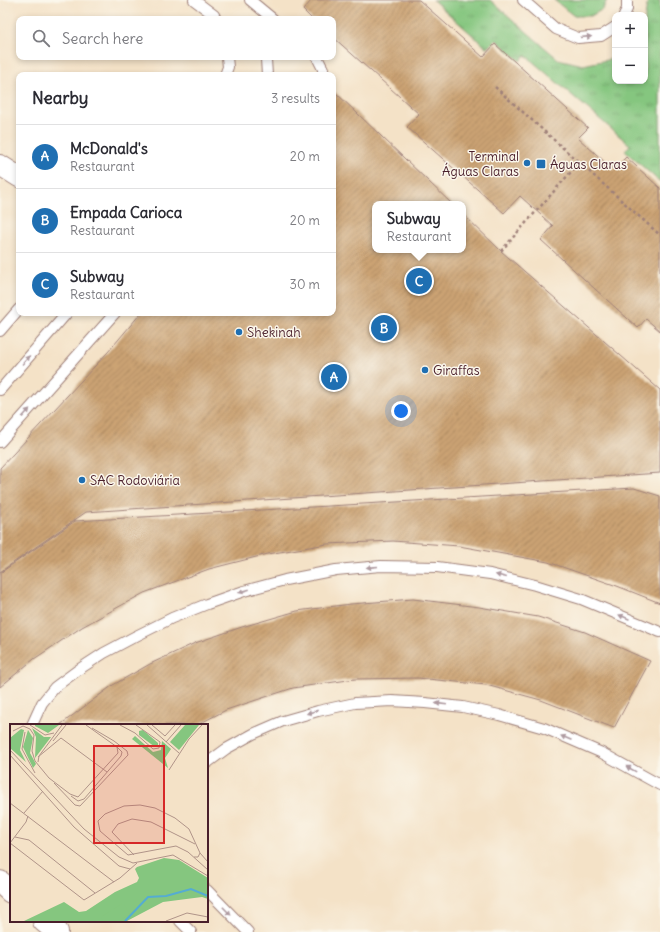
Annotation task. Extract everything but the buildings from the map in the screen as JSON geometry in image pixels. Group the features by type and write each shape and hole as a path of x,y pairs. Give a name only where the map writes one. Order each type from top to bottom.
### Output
{"main road":[{"path":"0,882 10,891"},
{"path":"45,922 56,932"}],"street":[{"path":"0,165 16,176"}],"lane":[{"path":"194,0 214,16"},
{"path":"250,0 269,16"},
{"path":"523,0 556,29 578,38 601,36 612,28"},
{"path":"626,12 627,0"},
{"path":"226,72 228,67 227,60"},
{"path":"266,60 267,72"},
{"path":"318,60 323,72"},
{"path":"0,331 16,312"},
{"path":"0,390 65,316"},
{"path":"0,442 112,316"},
{"path":"33,723 42,703 55,687 104,653 136,636 172,618 244,591 284,580 336,570 381,566 437,566 490,574 536,585 580,599 660,632"},
{"path":"208,762 226,749 253,734 283,721 318,710 355,703 392,701 463,707 499,715 544,728 602,753 660,785"},
{"path":"208,891 248,932"},
{"path":"181,922 191,932"}],"path":[{"path":"494,87 660,235"},
{"path":"502,252 579,163"}],"green space":[{"path":"433,0 490,0 558,59 583,65 607,60 612,57 612,84 648,84 648,12 646,12 648,0 660,0 660,182 625,151 630,145 525,55 520,61 496,40 487,48"},
{"path":"554,0 607,0 603,9 591,16 574,16"}],"place":[{"name":"Terminal Águas Claras","path":"527,163"},
{"name":"Águas Claras","path":"541,164"},
{"name":"Subway","path":"419,281"},
{"name":"Empada Carioca","path":"384,328"},
{"name":"Shekinah","path":"239,332"},
{"name":"Giraffas","path":"425,370"},
{"name":"McDonald's","path":"334,377"},
{"name":"SAC Rodoviária","path":"82,480"}]}
